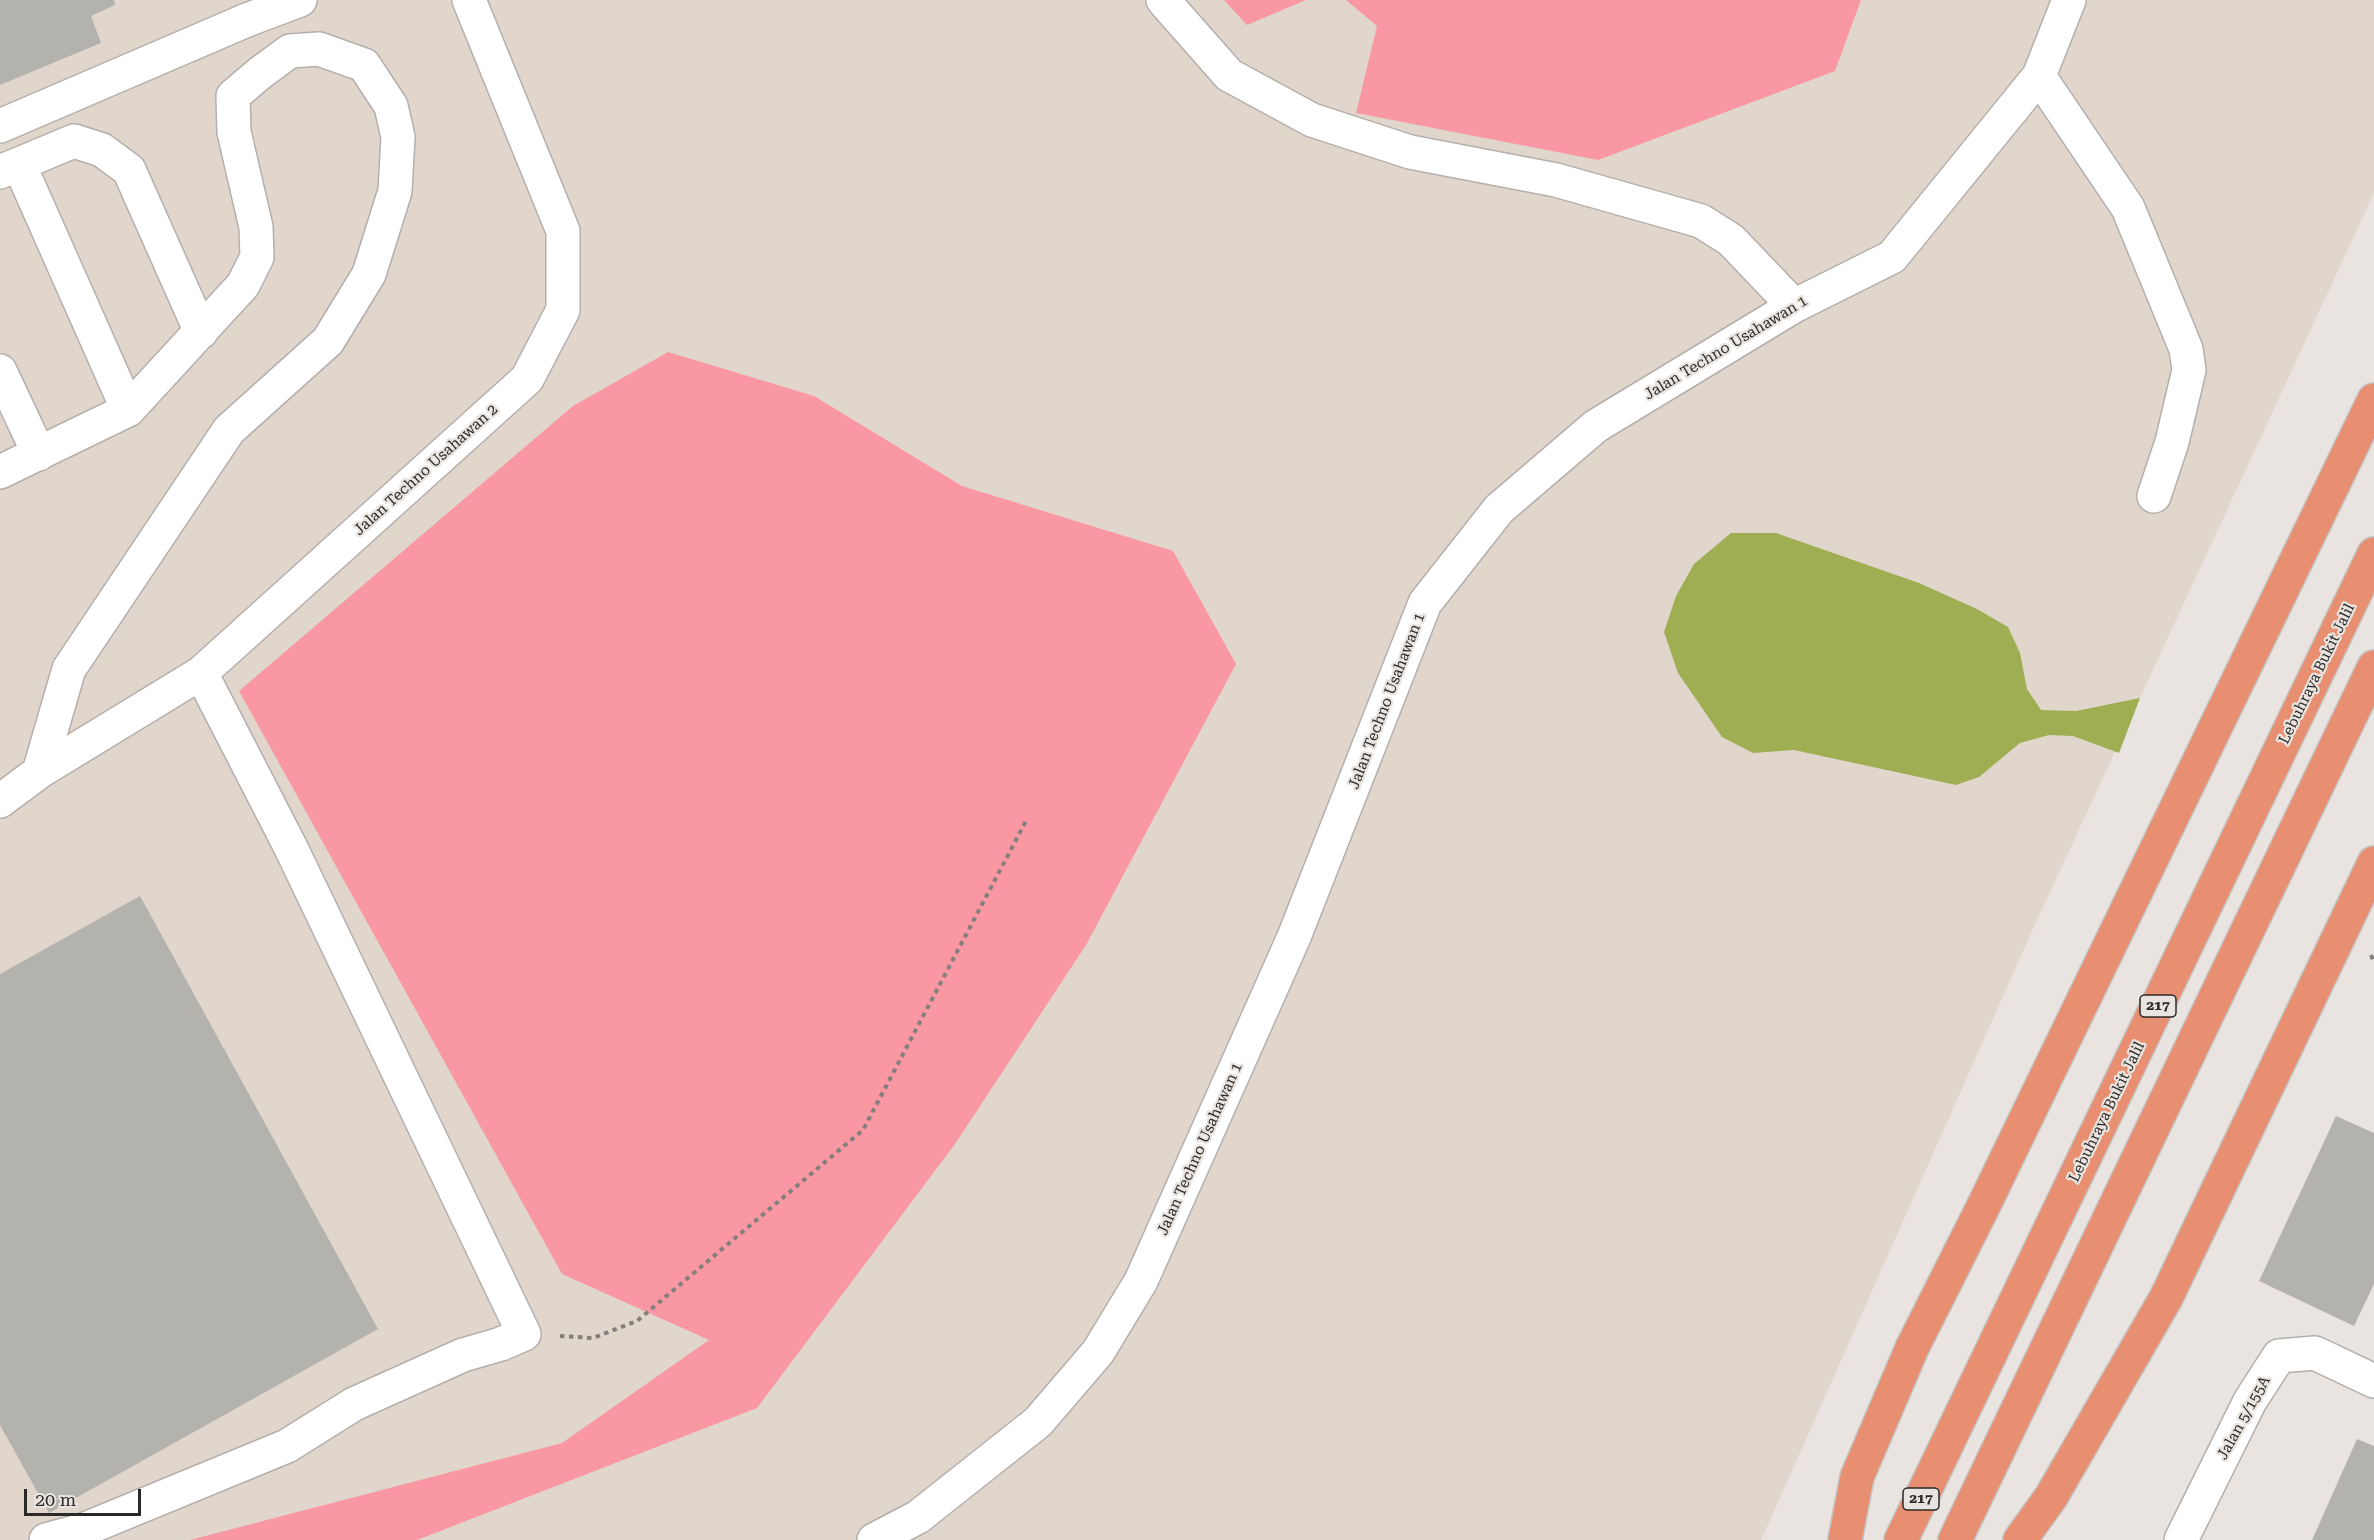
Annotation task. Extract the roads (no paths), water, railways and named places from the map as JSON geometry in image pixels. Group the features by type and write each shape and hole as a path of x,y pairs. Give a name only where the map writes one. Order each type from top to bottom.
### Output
{"highway":[{"path":"1845,1540 1857,1477 1912,1348 1988,1197 2374,400"},
{"name":"Lebuhraya Bukit Jalil","path":"1901,1540 2374,554"},
{"path":"1955,1540 2374,667"},
{"path":"2020,1540 2050,1497 2166,1298 2374,863"}],"street":[{"path":"0,126 243,10 300,0"},
{"name":"Jalan Techno Usahawan 2","path":"0,801 39,772 201,673 527,379 563,310 563,231 469,0"},
{"path":"1163,0 1229,75 1312,120 1410,152 1556,180 1701,221 1731,240 1794,306"},
{"name":"Jalan Techno Usahawan 1","path":"873,1540 918,1517 1038,1422 1098,1352 1141,1281 1294,937 1425,603 1499,509 1596,426 1794,306 1892,257 2039,76 2069,0"},
{"path":"0,472 128,410 243,285 257,257 256,227 234,132 233,96 290,51 319,49 364,65 391,106 398,137 395,191 369,274 328,341 229,430 75,659 69,669 39,772"},
{"path":"2039,76 2128,208 2186,349 2189,370 2172,442 2154,496"},
{"path":"128,410 10,168 74,141 102,150 129,170 201,332"},
{"path":"0,371 39,454"},
{"path":"2356,439 2374,383"},
{"path":"46,1540 83,1530 287,1446 354,1404 463,1355 501,1344 524,1334 291,848 201,673"},
{"name":"Jalan 5/155A","path":"2181,1540 2250,1401 2279,1356 2315,1353 2374,1381"}]}
